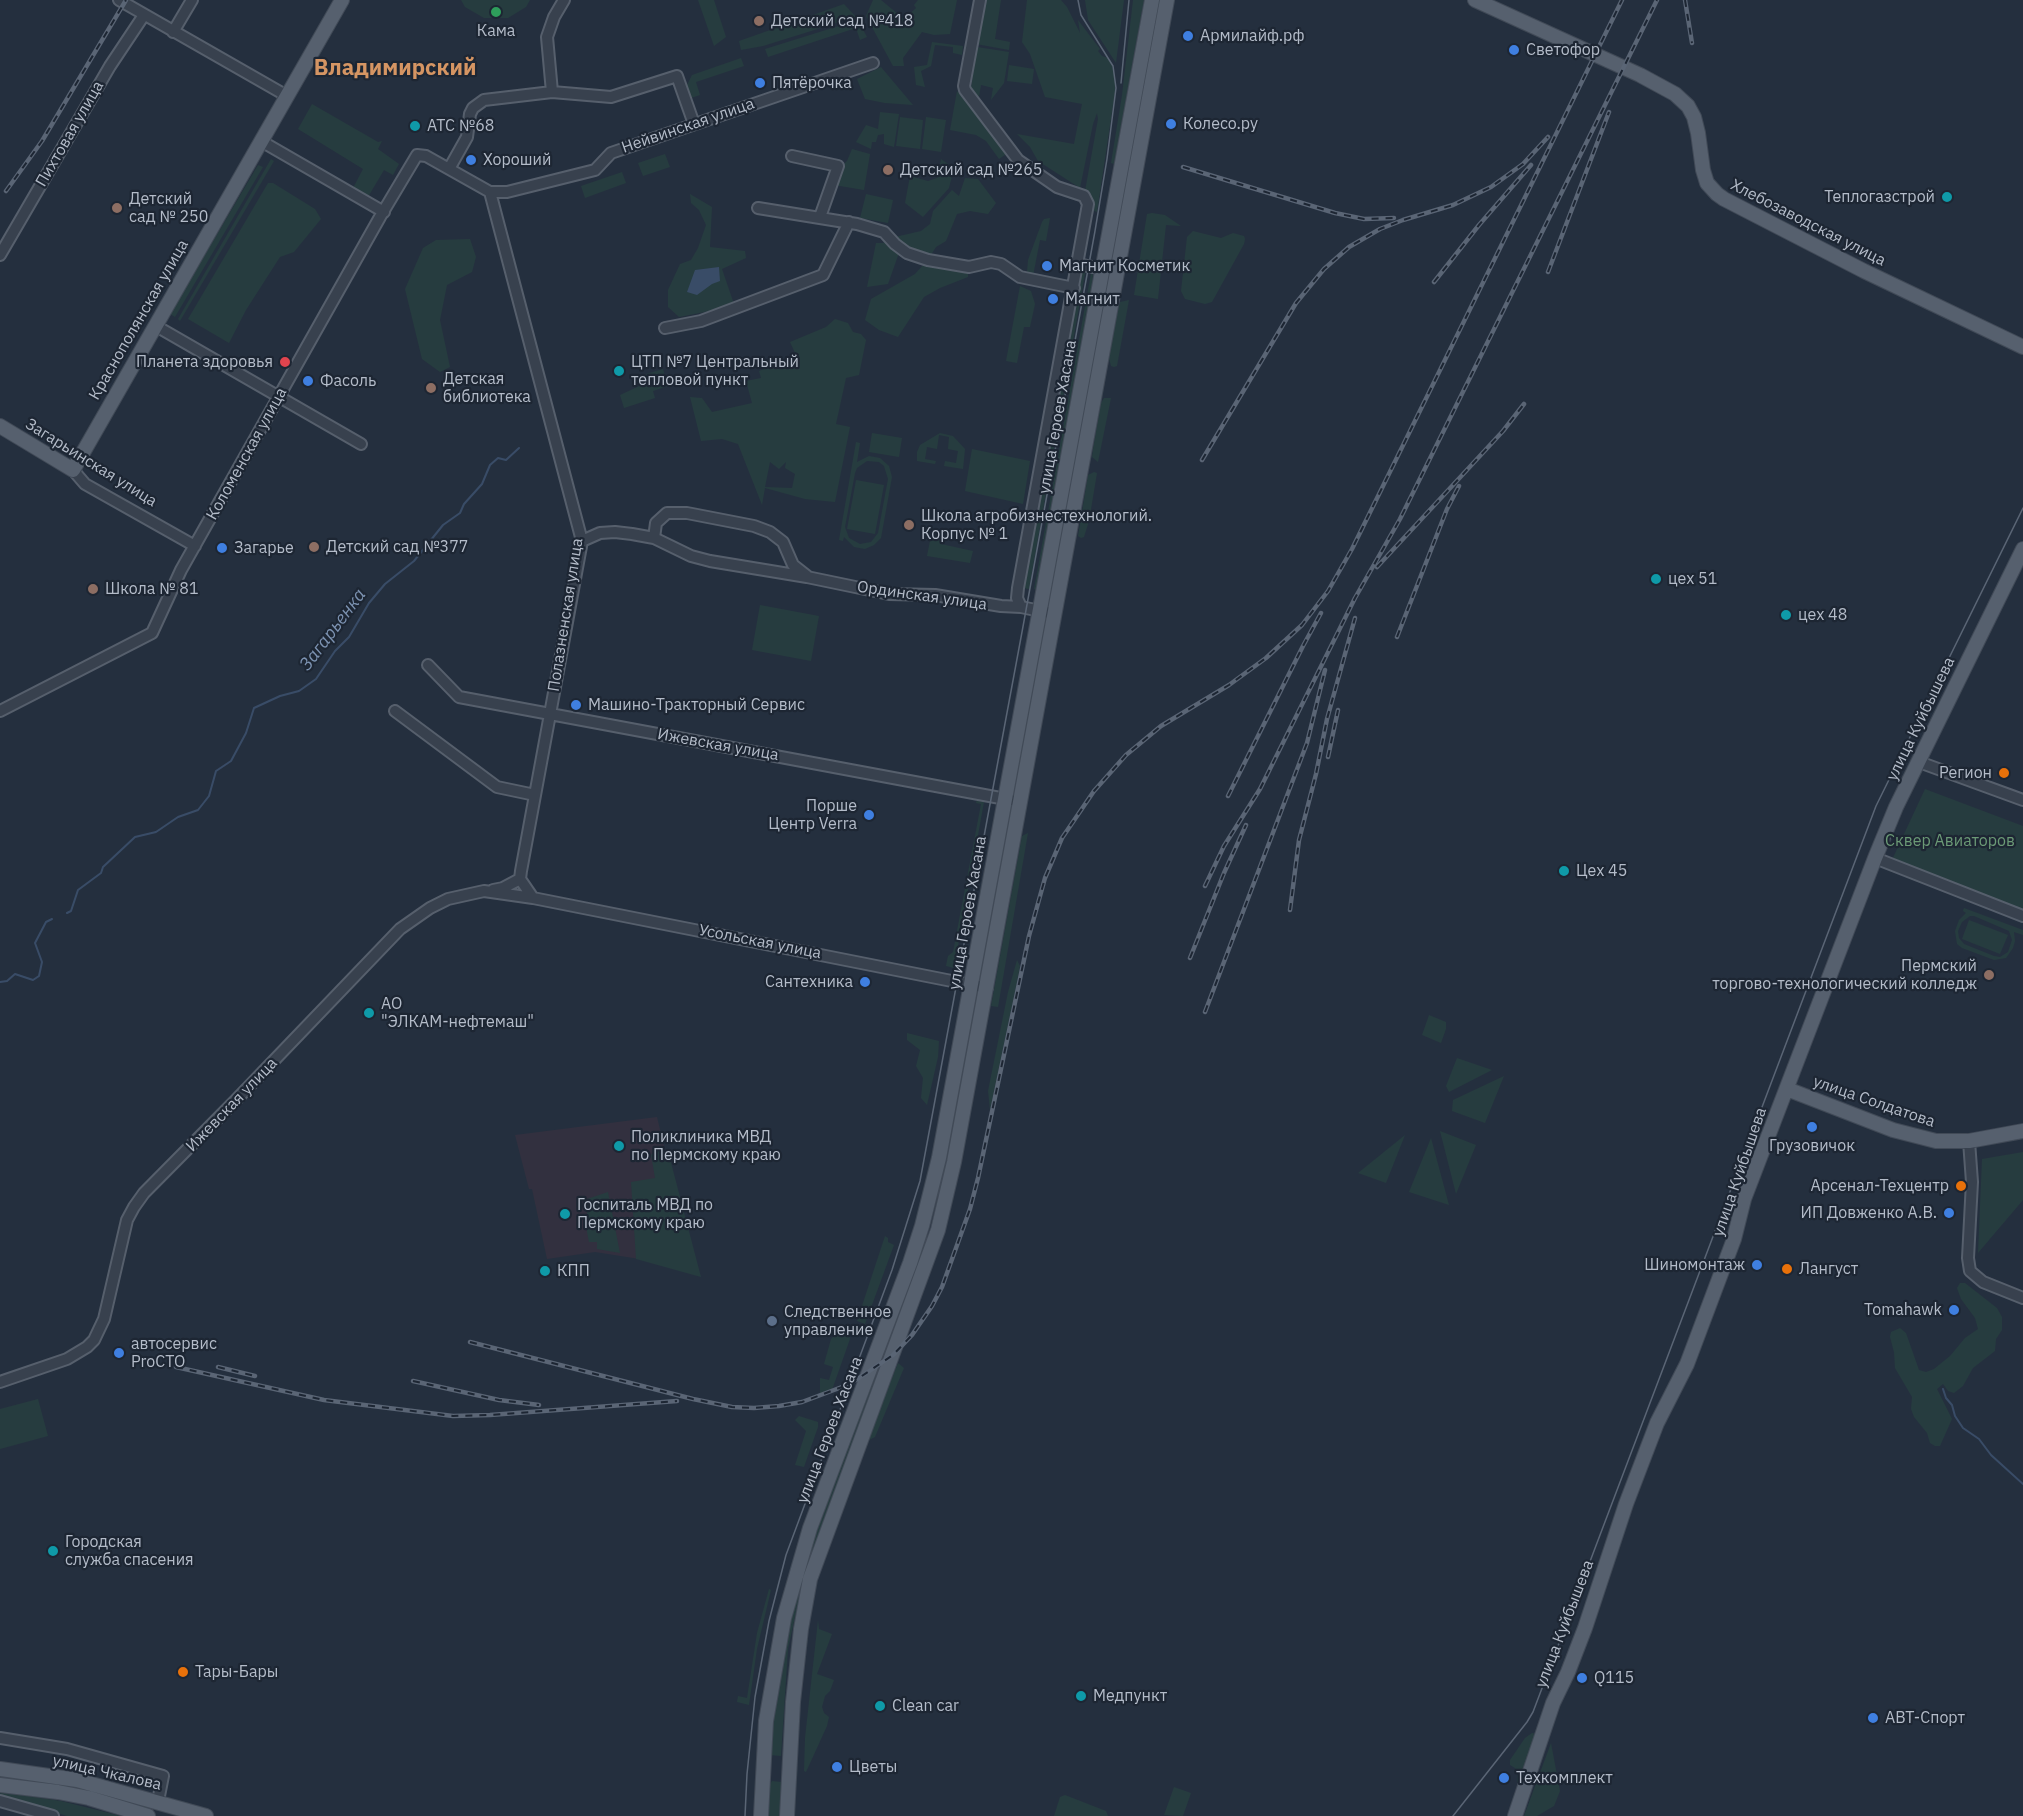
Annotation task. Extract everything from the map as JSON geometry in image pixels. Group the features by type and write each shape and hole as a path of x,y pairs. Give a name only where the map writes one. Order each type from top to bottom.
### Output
{"main road":[{"name":"Краснополянская улица","path":"73,470 342,0"},
{"path":"1146,0 1146,29"},
{"name":"улица Героев Хасана","path":"761,1816 766,1721 784,1618 810,1528 870,1372 924,1218 939,1158 1152,0"},
{"name":"улица Героев Хасана","path":"787,1816 793,1701 801,1629 810,1579 938,1230 954,1162 1167,0"},
{"name":"Хлебозаводская улица","path":"1475,0 1629,70 1675,94 1688,106 1694,117 1707,183 1724,200 1864,271 2023,347"},
{"name":"Загарьинская улица","path":"0,426 73,470"},
{"name":"улица Куйбышева","path":"1515,1816 1553,1703 1585,1628 1626,1504 1657,1423 1687,1364 1734,1239 1744,1199 1891,818 2023,549"},
{"name":"улица Солдатова","path":"1787,1089 1911,1136 1936,1142 1969,1141 2023,1131"},
{"name":"улица Чкалова","path":"0,1768 78,1780 206,1816"},
{"path":"763,1775 789,1777"},
{"name":"улица Чкалова","path":"0,1785 89,1798 148,1816"}],"street":[{"path":"119,0 287,96"},
{"path":"173,32 192,0"},
{"path":"552,92 547,37 554,17 564,0"},
{"path":"980,0 965,90 1018,160 1057,187 1081,194 1087,199 1087,212 1074,288 1018,588 1017,598 1020,607"},
{"name":"Пихтовая улица","path":"0,255 110,66 144,15"},
{"name":"Нейвинская улица","path":"490,192 507,192 596,170 611,153 873,63"},
{"path":"490,192 446,167 467,137 473,108 484,100 552,92 611,97 677,76 694,124"},
{"path":"261,141 384,212"},
{"name":"Коломенская улица","path":"0,711 152,633 181,570 411,163 417,155 426,156 446,167"},
{"path":"792,156 838,166 820,217"},
{"name":"Полазненская улица","path":"490,192 582,541 520,879"},
{"path":"758,208 849,222 884,232 908,253 928,260 969,267 991,262 1001,264 1020,277 1074,288"},
{"path":"665,328 701,321 823,275 849,222"},
{"path":"1078,264 1102,269"},
{"path":"156,326 361,444"},
{"name":"Загарьинская улица","path":"73,470 85,484 195,546"},
{"path":"582,541 600,533 615,532 654,538 656,523 667,513 687,513 760,527 770,532 783,542 793,565 807,577"},
{"name":"Ординская улица","path":"654,538 691,556 710,561 807,577 889,594 935,595 1055,614"},
{"name":"Ижевская улица","path":"428,665 459,697 1020,801"},
{"path":"395,711 497,787 535,795"},
{"path":"1919,762 2023,800"},
{"path":"1875,858 2023,916"},
{"path":"484,891 503,888 520,879 533,898"},
{"name":"Ижевская улица","path":"0,1382 67,1359 94,1340 104,1319 127,1220 144,1193 228,1109 400,929 430,908 448,899 484,891 533,898"},
{"name":"Усольская улица","path":"533,898 987,988"},
{"path":"1969,1141 1972,1182 1968,1258 1970,1271 1983,1282 2023,1298"},
{"path":"0,1738 67,1749 163,1776 158,1801"},
{"path":"0,1801 52,1816"}],"shaded area":[{"path":"657,1117 674,1187 646,1260 595,1252 547,1259 532,1189 529,1189 515,1135"}],"green space":[{"name":"Кама","path":"461,0 530,0 526,7 508,18 484,18 465,7"},
{"path":"698,0 714,0 726,37 714,46"},
{"path":"873,0 881,0 904,19 916,8 914,5 918,0 957,0 950,34 934,35 922,32 903,58 904,66 893,66 866,16"},
{"path":"983,0 1001,0 995,39 1010,42 1009,50 976,44"},
{"path":"1027,0 1061,0 1080,33 1078,20 1100,49 1098,51 1102,56 1108,58 1112,66 1115,92 1097,212 1092,210 1085,191 1098,119 1097,113 1080,188 1038,161 1030,147 1017,134 1074,144 1082,104 1045,97 1030,54 1022,42"},
{"path":"1085,0 1124,0 1116,63 1088,20"},
{"path":"1133,0 1144,0 1114,164 1111,163 1122,95"},
{"path":"844,4 856,17 763,46 741,50 739,41"},
{"path":"858,20 867,37 860,40 856,28 768,57 765,49"},
{"path":"932,42 963,46 962,55 953,53 953,47 935,45 931,66 921,71 925,87 916,85 914,67 927,65"},
{"path":"977,47 1009,52 1004,83 991,100 993,88 981,85 979,97 971,88"},
{"path":"741,58 744,66 696,82 700,95 691,98 687,85 692,75"},
{"path":"1009,65 1034,69 1032,84 1007,81"},
{"path":"881,67 913,105 865,99 857,79"},
{"path":"957,91 1008,153 999,159 986,141 976,135 950,130"},
{"path":"312,104 378,142 382,141 378,149 399,164 393,175 384,170 368,197 353,188 363,169 298,129"},
{"path":"880,112 899,114 894,147 884,144 884,134 878,135 876,142 872,142 871,149 856,142 866,125 878,129"},
{"path":"900,117 923,120 920,149 896,146"},
{"path":"926,117 946,120 941,152 922,149"},
{"path":"852,149 870,154 864,190 834,185 840,168 847,161"},
{"path":"665,154 670,167 643,176 638,163"},
{"path":"271,159 274,161 180,321 178,319"},
{"path":"941,159 954,168 949,188 923,217 905,203 910,176 928,181 937,178"},
{"path":"258,165 263,167 175,317 170,314"},
{"path":"622,172 626,183 585,198 581,186"},
{"path":"965,178 978,179 996,203 988,214 970,211 957,214 946,241 936,247 931,255 915,261 895,237 921,231 930,224 933,211 952,190 959,196"},
{"path":"268,183 273,183 315,209 321,219 294,252 280,257 246,310 229,343 188,319"},
{"path":"690,194 712,207 710,247 745,251 746,258 722,269 734,304 679,317 668,307 668,290 680,264 691,260 706,225 699,210 691,203"},
{"path":"866,194 893,200 888,223 860,218"},
{"path":"1147,214 1165,215 1181,226 1166,225 1158,299 1134,295"},
{"path":"1050,218 1046,241 1040,240 1033,276 1027,272 1028,260 1042,222"},
{"path":"1193,231 1221,238 1233,233 1244,236 1245,239 1212,302 1205,304 1185,299 1181,291 1187,237"},
{"path":"470,239 476,257 472,272 447,285 440,320 450,367 440,372 422,359 405,289 423,248 436,240"},
{"path":"887,240 900,250 888,284 867,287 876,243 883,243"},
{"path":"1111,258 1113,258 1051,593 1073,466"},
{"path":"923,265 968,271 968,277 924,297 898,337 879,330 865,320 871,299 915,274"},
{"path":"1086,268 1029,589 1023,588 1081,271"},
{"path":"1091,273 1093,275 1092,287 1037,590 1034,589"},
{"path":"1020,286 1031,291 1035,304 1030,327 1024,327 1017,363 1006,361"},
{"path":"1129,300 1117,366 1114,367 1111,366 1109,359 1117,315 1120,302"},
{"path":"835,319 848,323 853,332 861,334 866,340 859,375 846,378 836,424 850,427 835,502 805,499 765,488 762,505 738,444 722,439 701,441 690,397 702,398 712,412 752,403 746,381 761,378 759,371 796,355 790,342 826,327","holes":["770,462 779,469 786,462 785,468 795,474 792,488 765,487"]},
{"path":"663,369 668,386 653,391 655,398 624,408 620,395 648,382 646,374"},
{"path":"1104,398 1111,398 1098,462 1092,457 1101,403"},
{"path":"872,433 902,438 899,457 869,452"},
{"path":"940,433 953,436 965,449 963,469 944,466 945,461 956,463 958,451 948,449 949,437 939,435 937,449 927,447 925,459 936,461 935,464 917,461 920,445"},
{"path":"856,442 860,443 857,462 869,456 880,458 889,466 892,477 881,538 874,545 865,549 854,547 844,537 843,541 839,540","holes":["867,461 879,462 884,466 888,479 878,533 871,542 860,544 849,538 845,527 855,473 857,468"]},
{"path":"972,449 1030,461 1023,504 965,491"},
{"path":"1097,473 1089,521 1084,537 1081,538 1078,536 1088,475"},
{"path":"856,480 884,485 875,534 847,529"},
{"path":"931,536 942,539 941,544 973,551 970,563 927,556"},
{"path":"760,605 819,616 811,661 752,650"},
{"name":"Сквер Авиаторов","path":"1925,789 2023,826 2023,912 1891,862"},
{"path":"977,800 984,802 954,968 946,966 948,956 953,952 981,804 976,803"},
{"path":"1028,833 998,1007 991,1006 1022,836"},
{"path":"1964,908 2023,930 2023,935 2014,932 2013,948 2006,958 1994,960 1962,948 1957,944 1955,931 1959,920 1966,913 1963,911","holes":["1974,916 2009,931 2012,940 2008,952 2000,957 1994,956 1964,944 1959,938 1958,931 1962,922"]},
{"path":"1969,920 2008,935 2000,954 1962,939"},
{"path":"1017,960 1020,966 990,1110 988,1091 1008,992"},
{"path":"1429,1015 1446,1022 1441,1043 1422,1035"},
{"path":"907,1033 939,1041 938,1057 927,1105 921,1098 923,1078 916,1066 920,1050 907,1040"},
{"path":"1457,1058 1492,1070 1449,1092 1446,1086"},
{"path":"1504,1076 1485,1123 1452,1111 1453,1100"},
{"path":"1440,1131 1476,1145 1456,1194"},
{"path":"1405,1135 1386,1183 1358,1173"},
{"path":"1431,1138 1449,1205 1409,1192"},
{"path":"658,1148 669,1155 701,1277 636,1259 631,1182 655,1178 651,1155"},
{"path":"2023,1152 2023,1200 1978,1253 1982,1159"},
{"path":"608,1192 620,1253 597,1249 597,1242 589,1242 587,1232 587,1199"},
{"path":"885,1236 888,1242 894,1245 865,1324 857,1321"},
{"path":"1960,1283 1965,1283 1997,1308 2002,1317 2002,1330 1996,1339 1995,1351 1973,1368 1963,1386 1954,1393 1948,1391 1943,1384 1937,1389 1952,1419 1940,1446 1935,1446 1930,1443 1927,1433 1914,1417 1911,1409 1912,1397 1895,1368 1890,1337 1891,1332 1900,1328 1906,1333 1919,1370 1926,1372 1934,1369 1950,1356 1965,1338 1978,1329 1975,1318 1961,1299 1957,1288"},
{"path":"843,1331 849,1333 850,1339 832,1390 820,1395 820,1378 829,1380 833,1367 824,1364 831,1339"},
{"path":"898,1363 904,1368 875,1437 867,1441"},
{"path":"883,1365 805,1571 788,1649 781,1756 769,1755 785,1637 800,1573 878,1367"},
{"path":"38,1399 48,1436 0,1449 0,1409"},
{"path":"799,1416 818,1422 804,1467 795,1465 806,1431 795,1420"},
{"path":"769,1589 771,1590 757,1649 749,1705 737,1702 738,1696 747,1698 757,1633"},
{"path":"818,1620 819,1629 832,1634 817,1674 834,1680 822,1707 824,1713 829,1717 827,1726 806,1772 804,1771 805,1738"},
{"path":"1532,1733 1537,1734 1522,1779 1517,1782 1518,1770 1510,1765 1510,1760 1525,1738"},
{"path":"1551,1743 1560,1791 1554,1806 1537,1816 1524,1816"},
{"path":"772,1781 781,1782 784,1785 781,1816 768,1816"},
{"path":"1174,1787 1191,1793 1183,1816 1164,1815"},
{"path":"0,1792 61,1801 121,1816 67,1816 0,1799"},
{"path":"1065,1795 1106,1811 1108,1816 1054,1816 1060,1797"}],"water":[{"path":"719,267 720,281 697,295 687,292 695,270"}],"waterway":[{"name":"Загарьенка","path":"67,913 71,911 78,890 101,873 103,867 135,837 156,832 178,817 198,810 209,796 216,771 231,761 246,733 254,708 280,696 299,691 316,679 335,651 349,637 369,603 385,584 414,561 443,525 460,513 464,504 482,484 490,465 498,458 506,460 519,448"},
{"name":"Загарьенка","path":"0,982 7,981 15,974 33,980 39,976 42,962 35,943 46,922 52,919"},
{"path":"1943,1389 1963,1428 1979,1439 1991,1455 2023,1484"}],"tram line":[{"path":"745,1816 755,1697 769,1621 786,1555 892,1270 920,1181 1022,632 1095,231 1116,88 1113,66 1081,15 1078,0"},
{"path":"1121,83 1129,0"},
{"path":"1453,1816 1533,1712 1876,806 2023,508"}],"railway":[{"path":"6,191 42,141 126,0"},
{"path":"470,1342 693,1399 732,1407 754,1408 802,1402 850,1384 893,1355 912,1335 942,1287 970,1209 1029,936 1045,878 1062,838 1094,791 1126,755 1161,726 1229,685 1266,658 1302,625 1328,591 1352,549 1622,0"},
{"path":"1205,886 1224,846 1260,789 1355,598 1400,519 1657,0"},
{"path":"1685,0 1692,43"},
{"path":"1548,272 1609,112"},
{"path":"1202,460 1296,303 1324,269 1349,247 1380,229 1453,205 1491,187 1523,164 1548,137"},
{"path":"1434,282 1531,165"},
{"path":"1183,167 1335,213 1364,219 1394,218"},
{"path":"1377,567 1503,431 1524,404"},
{"path":"1397,637 1447,509 1459,486"},
{"path":"1228,796 1321,613"},
{"path":"1290,910 1299,840 1327,719 1355,618"},
{"path":"1205,1012 1307,743 1325,670"},
{"path":"1328,757 1338,710"},
{"path":"1190,958 1246,825"},
{"path":"176,1367 324,1400 453,1416 677,1401"},
{"path":"218,1367 255,1376"},
{"path":"413,1381 499,1400 539,1405"}],"place":[{"name":"Кама","path":"496,12"},
{"name":"Детский сад №418","path":"759,21"},
{"name":"Армилайф.рф","path":"1188,36"},
{"name":"Светофор","path":"1514,50"},
{"name":"Пятёрочка","path":"760,83"},
{"name":"Колесо.ру","path":"1171,124"},
{"name":"АТС №68","path":"415,126"},
{"name":"Хороший","path":"471,160"},
{"name":"Детский сад №265","path":"888,170"},
{"name":"Теплогазстрой","path":"1947,197"},
{"name":"Детский сад № 250","path":"117,208"},
{"name":"Магнит Косметик","path":"1047,266"},
{"name":"Магнит","path":"1053,299"},
{"name":"Планета здоровья","path":"285,362"},
{"name":"ЦТП №7 Центральный тепловой пункт","path":"619,371"},
{"name":"Фасоль","path":"308,381"},
{"name":"Детская библиотека","path":"431,388"},
{"name":"Школа агробизнестехнологий. Корпус № 1","path":"909,525"},
{"name":"Детский сад №377","path":"314,547"},
{"name":"Загарье","path":"222,548"},
{"name":"цех 51","path":"1656,579"},
{"name":"Школа № 81","path":"93,589"},
{"name":"цех 48","path":"1786,615"},
{"name":"Машино-Тракторный Сервис","path":"576,705"},
{"name":"Регион","path":"2004,773"},
{"name":"Порше Центр Verra","path":"869,815"},
{"name":"Цех 45","path":"1564,871"},
{"name":"Пермский торгово-технологический колледж","path":"1989,975"},
{"name":"Сантехника","path":"865,982"},
{"name":"АО \"ЭЛКАМ-нефтемаш\"","path":"369,1013"},
{"name":"Грузовичок","path":"1812,1127"},
{"name":"Поликлиника МВД по Пермскому краю","path":"619,1146"},
{"name":"Арсенал-Техцентр","path":"1961,1186"},
{"name":"ИП Довженко А.В.","path":"1949,1213"},
{"name":"Госпиталь МВД по Пермскому краю","path":"565,1214"},
{"name":"Шиномонтаж","path":"1757,1265"},
{"name":"Лангуст","path":"1787,1269"},
{"name":"КПП","path":"545,1271"},
{"name":"Tomahawk","path":"1954,1310"},
{"name":"Следственное управление","path":"772,1321"},
{"name":"автосервис ProСТО","path":"119,1353"},
{"name":"Городская служба спасения","path":"53,1551"},
{"name":"Тары-Бары","path":"183,1672"},
{"name":"Q115","path":"1582,1678"},
{"name":"Медпункт","path":"1081,1696"},
{"name":"Clean car","path":"880,1706"},
{"name":"АВТ-Спорт","path":"1873,1718"},
{"name":"Цветы","path":"837,1767"},
{"name":"Техкомплект","path":"1504,1778"}],"district":[{"name":"Владимирский","path":"395,69"}]}
